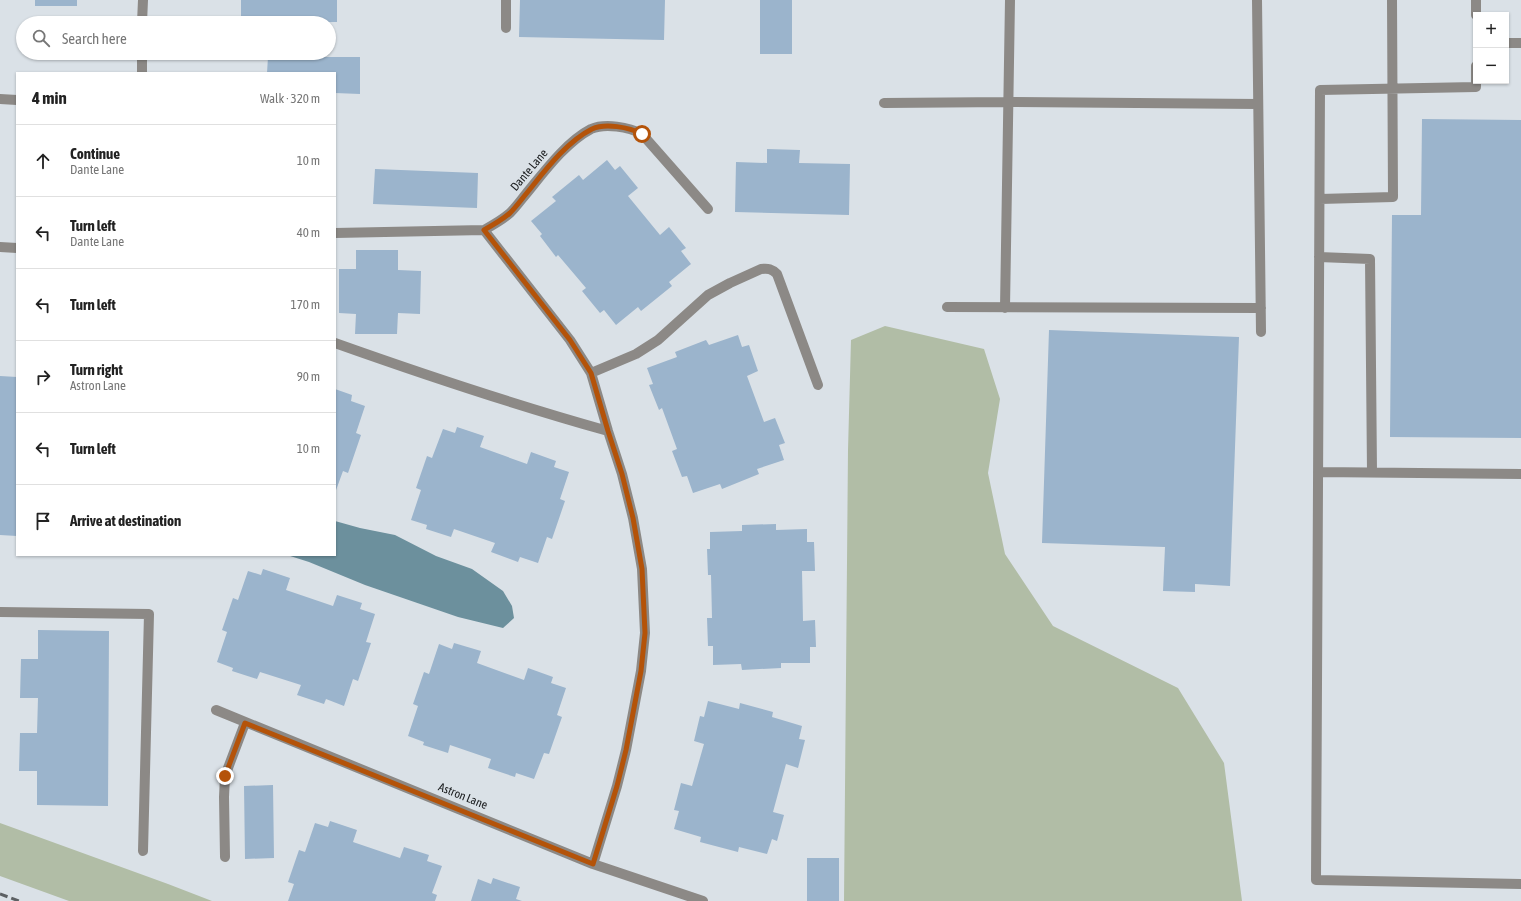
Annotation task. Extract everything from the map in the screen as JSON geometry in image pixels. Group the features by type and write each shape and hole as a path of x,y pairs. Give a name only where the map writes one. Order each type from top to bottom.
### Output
{"lane":[{"path":"142,0 142,16"},
{"path":"506,0 506,28"},
{"path":"1006,308 1010,0"},
{"path":"1257,0 1261,332"},
{"path":"1320,198 1393,198 1392,0"},
{"path":"1476,0 1476,12"},
{"path":"1509,43 1521,43"},
{"path":"142,60 142,72"},
{"path":"1476,84 1476,87 1320,90 1316,880 1521,884"},
{"path":"0,99 16,100"},
{"path":"884,103 1009,102 1258,104"},
{"name":"Dante Lane","path":"484,230 511,212 559,155 587,132 599,127 625,127 642,134 708,209"},
{"path":"336,233 484,230 570,340 591,373 622,474 633,518 642,569 645,633 641,671 626,750 617,786 593,864"},
{"path":"0,247 16,248"},
{"path":"1319,257 1370,259 1372,472"},
{"path":"591,373 636,354 658,340 708,296 730,283 766,268 774,270 777,274 818,385"},
{"path":"947,307 1261,308"},
{"path":"336,343 464,388 550,415 608,431"},
{"path":"1318,472 1521,474"},
{"path":"0,612 150,614 143,851"},
{"name":"Astron Lane","path":"216,710 593,864 703,901"},
{"path":"225,857 225,776 245,723"}],"green space":[{"path":"885,326 984,349 1000,399 988,473 1005,554 1053,626 1178,688 1224,763 1242,901 844,901 848,450 851,340"},
{"path":"0,823 212,901 69,901 0,876"}],"water":[{"path":"336,521 395,535 436,556 472,569 503,591 512,606 514,618 503,628 458,617 365,585 309,562 290,556 336,556"}],"building":[{"path":"35,0 77,0 77,6 35,6"},
{"path":"241,0 337,0 337,22 336,16 241,16"},
{"path":"520,0 665,0 664,40 519,37"},
{"path":"760,0 792,0 792,54 760,54"},
{"path":"336,57 360,57 360,94 336,93 336,72 267,72 268,60 336,60"},
{"path":"1422,119 1521,120 1521,438 1390,437 1392,215 1421,215"},
{"path":"767,149 800,150 799,163 850,164 849,215 735,212 736,162 767,163"},
{"path":"607,160 615,170 620,166 638,188 628,196 660,235 669,227 686,248 681,251 691,264 669,282 672,286 641,311 638,307 616,325 604,310 600,313 582,291 586,288 558,255 556,257 540,236 542,234 531,221 556,201 552,197 579,175 583,180"},
{"path":"375,169 478,173 477,208 373,204"},
{"path":"356,250 398,250 398,270 421,271 420,314 398,313 397,334 355,334 356,314 339,313 339,269 356,269"},
{"path":"1049,330 1239,337 1230,586 1195,584 1195,592 1163,591 1165,547 1042,543"},
{"path":"738,335 742,347 749,345 758,371 747,376 764,422 775,418 785,443 779,445 784,460 757,469 759,474 722,489 720,484 693,493 687,476 682,477 672,451 677,449 662,408 659,410 649,385 653,384 647,368 677,357 675,352 706,340 709,345"},
{"path":"0,376 16,377 16,536 0,535"},
{"path":"336,389 352,395 351,401 365,406 356,433 361,435 348,473 343,471 336,490"},
{"path":"457,427 484,436 480,447 527,464 531,452 556,461 554,467 569,472 560,499 565,501 552,539 547,537 538,563 520,557 518,562 491,552 495,543 454,529 451,537 426,529 427,525 411,520 421,490 416,488 427,456 432,458 443,429 455,433"},
{"path":"776,524 776,530 807,529 807,542 814,542 815,571 802,571 803,621 815,620 816,647 810,647 810,663 781,663 781,668 742,670 741,664 713,665 713,646 708,646 707,618 712,618 711,575 708,575 707,549 710,549 710,532 742,531 742,525"},
{"path":"263,569 290,578 286,590 333,606 337,595 362,603 360,609 375,614 366,642 371,643 358,681 353,679 344,706 326,699 324,704 297,695 301,685 260,672 257,679 232,671 233,668 217,662 227,632 222,630 233,598 238,600 248,571 261,575"},
{"path":"38,630 109,631 108,806 37,805 37,771 19,771 20,733 37,733 38,698 20,698 21,659 38,659"},
{"path":"454,643 481,651 477,663 524,680 528,668 553,677 551,683 566,688 557,715 562,717 549,754 544,753 534,779 516,773 515,777 488,768 491,759 450,745 448,753 423,745 424,742 408,736 418,706 413,704 424,672 429,674 439,644 452,649"},
{"path":"708,701 739,709 740,703 773,712 772,717 802,726 799,739 805,740 798,768 786,764 773,812 784,815 777,841 772,839 767,854 739,847 738,852 700,842 701,837 674,829 679,811 674,810 681,783 692,786 704,744 694,741 700,716 704,717"},
{"path":"273,785 274,858 245,859 244,786"},
{"path":"330,821 357,830 353,842 400,858 404,847 429,855 427,861 442,866 432,893 437,895 435,901 288,901 294,884 288,882 299,850 305,852 315,823 328,827"},
{"path":"807,858 839,858 839,901 807,901"},
{"path":"493,878 520,887 516,899 522,901 471,901 478,879 491,884"}],"railway":[{"path":"0,894 19,901"}],"route":[{"path":"225,776 245,723 446,803 593,864 617,786 626,750 641,671 645,633 642,569 633,518 622,474 591,373 570,340 484,230 511,212 559,155 592,129 599,127 625,127 642,134"}]}
